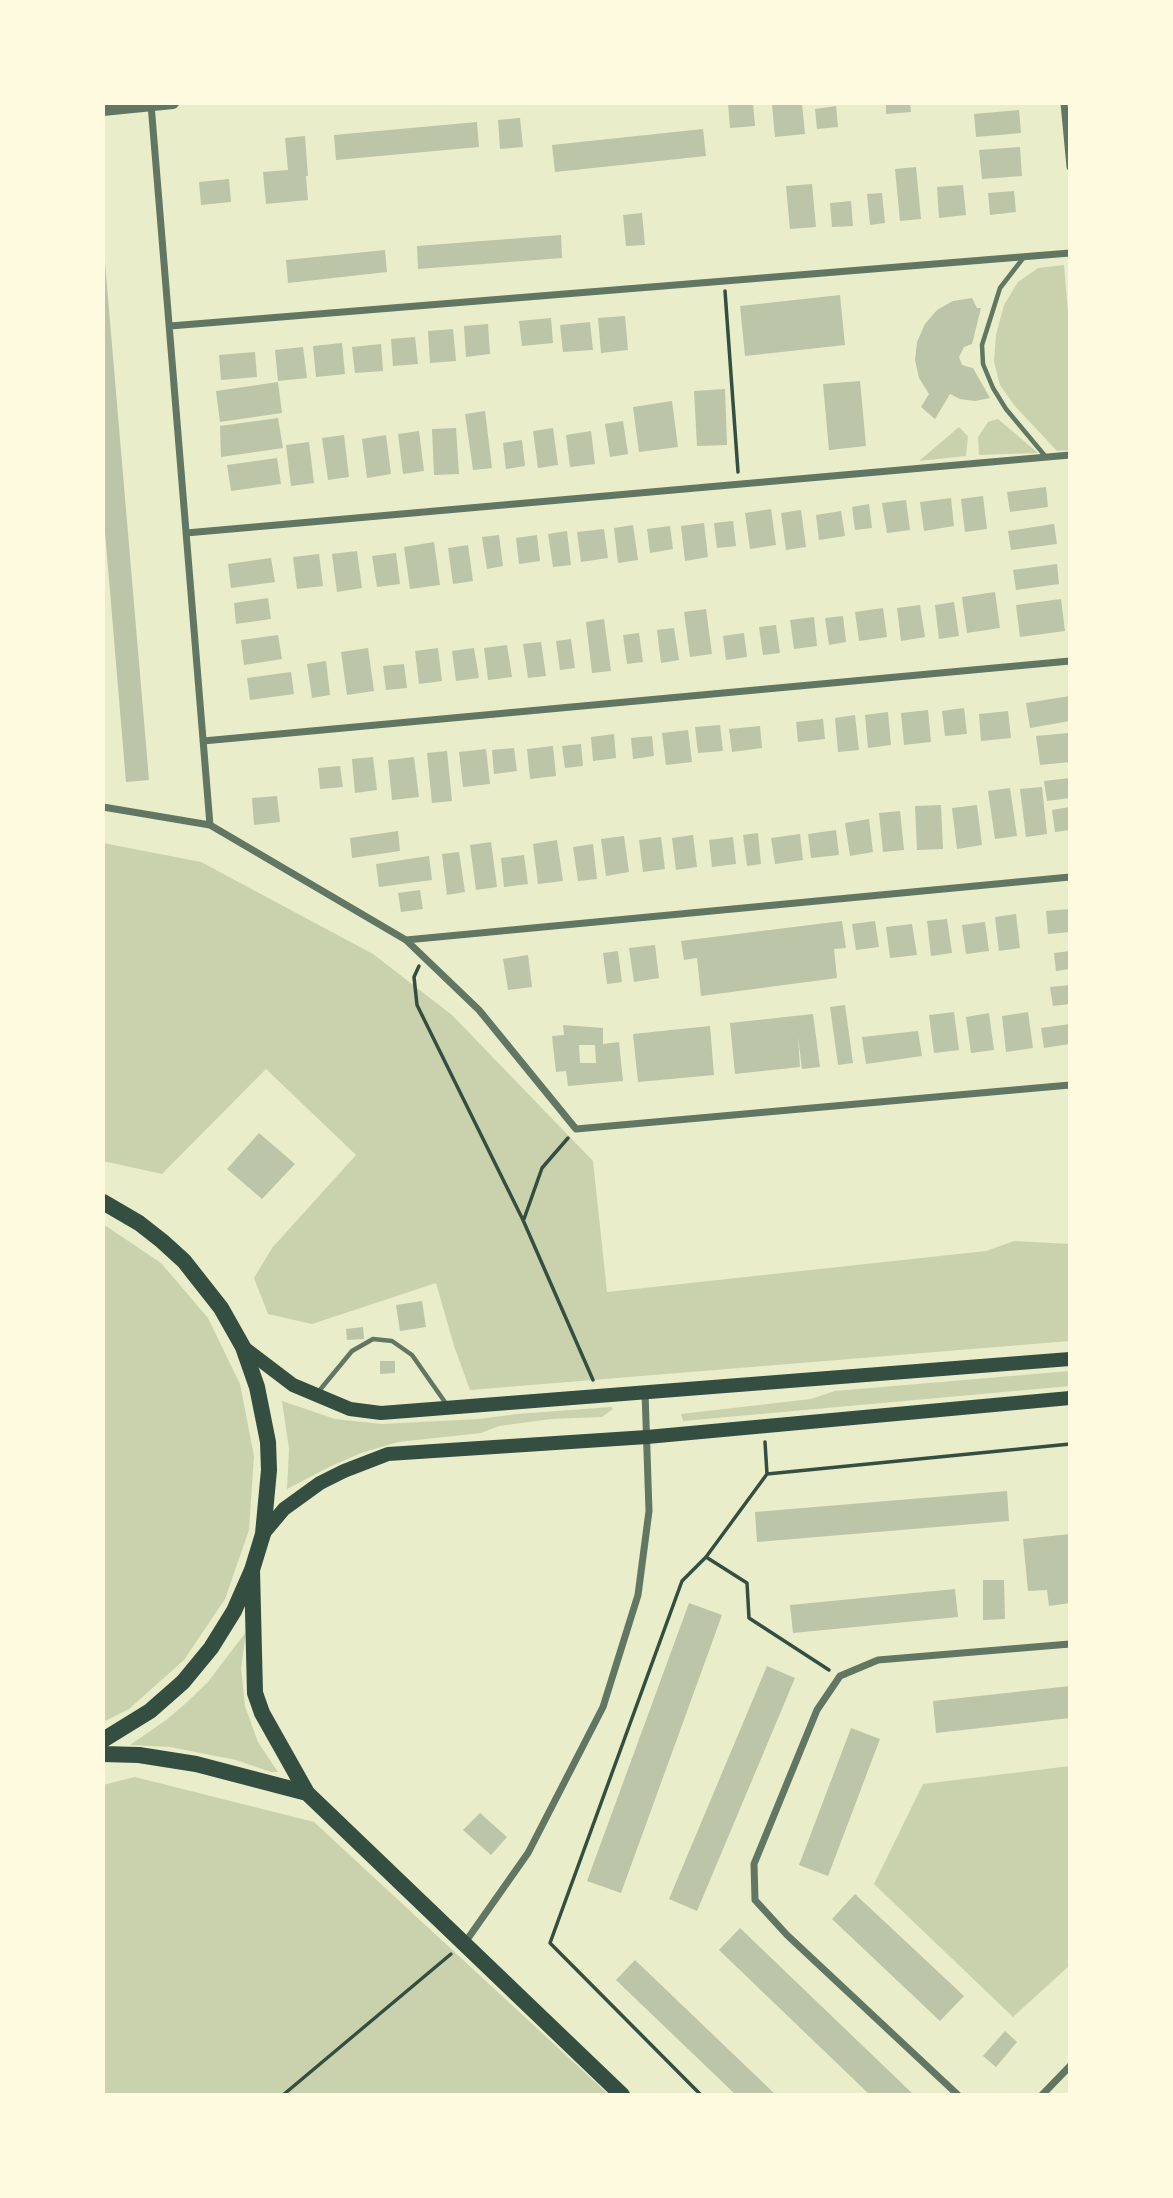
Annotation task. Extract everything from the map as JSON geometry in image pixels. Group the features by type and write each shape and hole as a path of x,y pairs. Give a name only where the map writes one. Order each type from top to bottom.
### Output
{"main road":[{"path":"103,1202 139,1223 184,1261 221,1308 243,1347 257,1387 268,1442 269,1470 263,1534 252,1570 223,1629 183,1682 150,1711 103,1740"},
{"path":"243,1347 293,1385 350,1409 381,1413 1070,1359"},
{"path":"263,1534 284,1509 320,1483 388,1454 647,1437 1070,1398"},
{"path":"252,1570 254,1693 262,1713 307,1793 622,2095"},
{"path":"103,1754 139,1755 196,1764 307,1793"}],"street":[{"path":"103,110 173,103"},
{"path":"1065,103 1070,167"},
{"path":"151,104 210,825"},
{"path":"170,326 1070,253"},
{"path":"186,534 1070,455"},
{"path":"203,741 1070,661"},
{"path":"103,807 210,825 406,940 479,1010 576,1129 1070,1085"},
{"path":"406,940 1070,877"},
{"path":"464,1944 528,1853 603,1707 638,1595 649,1511 645,1391"},
{"path":"958,2095 788,1935 755,1900 754,1864 817,1710 840,1676 878,1660 1070,1644"},
{"path":"1042,2095 1070,2066"}],"lane":[{"path":"1024,257 1000,288 982,345 983,364 1006,409 1047,457"},
{"path":"316,1395 352,1351 373,1339 391,1340 412,1355 449,1408"}],"path":[{"path":"725,281 739,484"},
{"path":"423,956 414,977 417,1005 523,1220 600,1394"},
{"path":"523,1220 542,1168 576,1129"},
{"path":"701,2095 550,1943 682,1581 706,1557 767,1474 764,1427"},
{"path":"767,1474 1070,1444"},
{"path":"706,1557 747,1583 749,1618 840,1676"},
{"path":"283,2095 464,1944"}],"green space":[{"path":"1064,265 1070,336 1070,450 1057,451 1014,405 1000,385 994,361 996,335 1004,305 1018,282 1038,268"},
{"path":"998,419 1038,453 979,455 978,437 988,422"},
{"path":"959,427 968,436 966,456 919,461"},
{"path":"103,843 201,862 373,954 452,1015 593,1161 607,1292 986,1251 1014,1241 1070,1244 1070,1341 470,1390 436,1283 312,1324 268,1314 254,1278 272,1248 356,1155 266,1069 162,1174 103,1161"},
{"path":"103,1224 161,1263 208,1318 240,1384 254,1456 249,1530 225,1599 184,1660 129,1709 103,1722"},
{"path":"1070,1371 1070,1386 683,1421 681,1414 811,1399 835,1391"},
{"path":"282,1401 335,1419 382,1424 479,1419 611,1407 613,1409 602,1417 551,1419 499,1426 481,1433 398,1442 361,1453 287,1489 289,1449"},
{"path":"246,1632 241,1668 245,1706 258,1742 278,1772 236,1760 170,1747 130,1745 166,1720 207,1683"},
{"path":"1070,1766 1070,1965 1013,2017 874,1884 923,1784"},
{"path":"135,1777 314,1822 609,2095 103,2095 103,1785"}],"building":[{"path":"728,103 753,103 755,126 730,128"},
{"path":"802,103 805,134 775,137 772,104"},
{"path":"886,103 910,103 911,112 886,114"},
{"path":"836,106 838,127 817,129 815,109"},
{"path":"1019,110 1021,133 976,137 974,114"},
{"path":"520,118 523,147 500,149 498,120"},
{"path":"477,122 479,147 336,160 334,135"},
{"path":"703,129 706,156 555,172 552,145"},
{"path":"305,136 308,200 266,204 263,172 288,170 285,138"},
{"path":"1020,147 1022,176 982,179 979,150"},
{"path":"916,167 921,219 900,221 895,169"},
{"path":"229,179 231,202 201,205 199,182"},
{"path":"812,184 816,227 790,229 786,186"},
{"path":"963,185 966,215 939,218 937,187"},
{"path":"1014,191 1016,212 990,215 988,193"},
{"path":"882,193 885,223 870,225 867,194"},
{"path":"851,201 853,226 832,227 830,203"},
{"path":"642,213 645,245 626,246 623,215"},
{"path":"561,235 562,258 418,269 417,246"},
{"path":"385,250 387,272 288,283 286,260"},
{"path":"103,263 149,780 126,782 103,508"},
{"path":"840,295 845,345 745,356 740,306"},
{"path":"972,298 977,308 981,308 972,344 964,347 959,357 962,365 973,368 990,398 975,401 960,399 950,394 935,419 921,407 929,394 919,378 915,360 917,342 925,324 937,310 953,301"},
{"path":"625,316 628,350 601,353 598,318"},
{"path":"551,318 553,343 522,346 519,321"},
{"path":"590,322 593,350 563,352 560,325"},
{"path":"488,324 490,354 466,357 464,326"},
{"path":"453,329 456,361 430,363 428,331"},
{"path":"415,337 418,364 393,366 391,339"},
{"path":"342,343 345,374 316,377 313,346"},
{"path":"381,344 383,371 355,373 352,347"},
{"path":"303,347 307,378 278,381 275,350"},
{"path":"255,352 257,377 221,380 219,355"},
{"path":"860,381 866,446 829,450 823,384"},
{"path":"278,382 282,413 220,422 216,391"},
{"path":"725,389 727,445 697,446 694,391"},
{"path":"672,401 678,447 639,452 633,407"},
{"path":"485,411 492,468 473,470 465,414"},
{"path":"278,418 283,448 221,457 220,426"},
{"path":"623,421 628,454 610,457 605,424"},
{"path":"456,428 459,474 434,475 432,429"},
{"path":"553,428 558,465 538,468 533,431"},
{"path":"419,431 424,471 403,474 398,434"},
{"path":"591,431 595,464 570,467 566,435"},
{"path":"344,435 349,477 328,480 322,438"},
{"path":"386,435 391,474 367,478 362,439"},
{"path":"522,440 525,466 506,469 503,443"},
{"path":"309,442 314,483 291,486 286,445"},
{"path":"277,458 281,484 231,491 227,465"},
{"path":"1046,487 1048,507 1010,512 1007,492"},
{"path":"983,496 987,529 965,532 961,499"},
{"path":"951,498 954,526 924,531 920,502"},
{"path":"906,500 910,530 887,533 882,503"},
{"path":"869,504 872,528 855,530 852,507"},
{"path":"771,509 776,545 750,549 745,513"},
{"path":"801,510 806,547 786,550 781,513"},
{"path":"841,511 845,536 819,540 816,515"},
{"path":"733,521 736,546 717,548 714,523"},
{"path":"704,523 708,557 685,561 681,526"},
{"path":"1054,524 1057,544 1011,550 1008,531"},
{"path":"633,525 638,560 618,563 614,528"},
{"path":"670,526 673,549 650,553 647,529"},
{"path":"604,529 608,558 581,562 577,532"},
{"path":"567,531 571,565 553,567 548,534"},
{"path":"499,535 503,566 487,569 482,537"},
{"path":"537,535 540,561 519,564 516,538"},
{"path":"434,542 440,585 410,589 404,547"},
{"path":"468,545 473,581 453,584 448,548"},
{"path":"357,551 362,588 337,592 332,554"},
{"path":"396,553 400,584 377,587 372,556"},
{"path":"319,554 323,586 297,589 293,557"},
{"path":"271,558 275,582 231,588 228,564"},
{"path":"1057,564 1059,584 1016,590 1013,570"},
{"path":"995,592 1000,628 967,633 962,597"},
{"path":"268,598 271,619 236,624 234,603"},
{"path":"1061,599 1065,631 1020,637 1016,605"},
{"path":"954,602 959,636 939,639 935,605"},
{"path":"920,605 925,637 901,641 897,608"},
{"path":"883,608 887,637 859,641 855,612"},
{"path":"706,609 712,654 690,657 684,612"},
{"path":"843,616 846,642 829,645 825,618"},
{"path":"814,617 817,646 794,649 790,620"},
{"path":"604,619 611,671 592,673 586,622"},
{"path":"776,625 780,653 763,655 759,627"},
{"path":"674,628 679,660 661,663 657,630"},
{"path":"639,633 643,662 627,664 623,635"},
{"path":"744,633 747,657 726,660 723,636"},
{"path":"278,635 282,659 244,665 241,640"},
{"path":"571,639 575,668 560,670 556,641"},
{"path":"541,642 546,676 528,678 523,644"},
{"path":"507,645 512,677 488,680 484,648"},
{"path":"368,648 374,691 347,695 341,652"},
{"path":"438,648 442,681 419,684 415,651"},
{"path":"474,648 479,678 456,681 452,651"},
{"path":"326,661 330,695 312,698 307,664"},
{"path":"404,664 407,688 386,690 383,666"},
{"path":"291,672 294,694 250,700 247,678"},
{"path":"1070,696 1070,721 1030,728 1026,703"},
{"path":"964,708 967,734 945,736 942,711"},
{"path":"928,710 931,742 904,745 901,713"},
{"path":"1008,711 1011,738 981,741 979,714"},
{"path":"888,712 891,745 868,748 865,715"},
{"path":"855,715 859,750 838,752 835,718"},
{"path":"823,719 825,739 798,742 796,722"},
{"path":"720,725 723,751 698,753 695,727"},
{"path":"760,726 762,748 732,752 729,729"},
{"path":"688,730 692,762 666,765 662,733"},
{"path":"1068,733 1070,762 1040,765 1036,736"},
{"path":"614,734 616,758 593,761 591,737"},
{"path":"652,736 654,756 633,759 631,738"},
{"path":"581,744 583,766 565,768 562,746"},
{"path":"553,746 556,776 530,779 527,749"},
{"path":"514,748 517,771 494,774 492,750"},
{"path":"486,749 490,784 463,787 459,752"},
{"path":"447,751 452,801 432,803 427,753"},
{"path":"373,757 377,790 355,793 352,759"},
{"path":"414,757 419,797 392,800 388,760"},
{"path":"340,766 343,787 320,789 318,768"},
{"path":"1070,778 1070,798 1047,801 1044,781"},
{"path":"1042,787 1047,834 1026,837 1020,789"},
{"path":"1010,788 1017,836 995,839 988,791"},
{"path":"277,796 280,822 254,825 252,798"},
{"path":"941,805 943,849 917,850 915,806"},
{"path":"977,805 982,845 957,849 952,808"},
{"path":"1070,807 1070,830 1055,832 1052,810"},
{"path":"900,811 904,850 883,852 879,813"},
{"path":"869,819 873,852 850,856 845,823"},
{"path":"836,830 839,855 811,858 808,834"},
{"path":"398,831 400,851 352,858 350,838"},
{"path":"758,833 761,864 747,866 743,835"},
{"path":"800,834 803,860 775,864 771,838"},
{"path":"693,835 697,867 676,870 672,838"},
{"path":"624,836 629,872 606,876 601,839"},
{"path":"661,837 665,869 643,872 639,840"},
{"path":"733,837 736,864 712,867 709,840"},
{"path":"557,840 563,881 538,884 533,844"},
{"path":"491,842 497,887 476,890 470,845"},
{"path":"593,844 597,879 578,881 573,847"},
{"path":"459,852 465,892 447,895 442,854"},
{"path":"524,855 528,884 504,887 501,858"},
{"path":"429,856 432,880 379,887 376,864"},
{"path":"420,890 423,909 401,912 398,893"},
{"path":"1070,909 1070,932 1048,934 1046,911"},
{"path":"1016,914 1020,948 999,951 995,917"},
{"path":"947,919 952,953 931,956 927,921"},
{"path":"842,921 846,948 834,949 837,978 701,996 697,958 684,960 681,941"},
{"path":"875,921 879,947 856,950 852,924"},
{"path":"985,922 989,951 966,954 962,925"},
{"path":"912,924 917,955 890,958 886,927"},
{"path":"655,945 659,978 634,982 629,948"},
{"path":"618,951 622,982 607,984 603,953"},
{"path":"1070,951 1070,969 1056,971 1054,953"},
{"path":"528,955 532,987 508,990 503,959"},
{"path":"1070,985 1070,1004 1053,1006 1050,987"},
{"path":"845,1005 853,1063 838,1065 830,1007"},
{"path":"954,1012 959,1050 934,1053 929,1015"},
{"path":"1028,1012 1033,1048 1006,1052 1002,1016"},
{"path":"989,1013 994,1050 971,1053 966,1017"},
{"path":"813,1014 820,1067 802,1069 798,1037 800,1067 735,1074 730,1023"},
{"path":"1070,1024 1070,1044 1044,1048 1041,1028"},
{"path":"563,1025 603,1028 603,1044 619,1042 623,1081 568,1086 566,1071 556,1072 552,1036 564,1035","holes":["579,1045 595,1045 596,1063 580,1063"]},
{"path":"710,1026 714,1075 638,1082 633,1034"},
{"path":"918,1031 922,1056 866,1064 862,1037"},
{"path":"259,1133 295,1164 262,1199 227,1169"},
{"path":"422,1301 426,1327 400,1331 396,1305"},
{"path":"363,1327 364,1339 347,1340 346,1329"},
{"path":"380,1361 395,1361 395,1373 380,1374"},
{"path":"1007,1491 1009,1521 757,1542 755,1512"},
{"path":"1070,1534 1070,1603 1049,1606 1047,1590 1028,1591 1023,1539"},
{"path":"983,1580 1004,1580 1005,1619 983,1620"},
{"path":"955,1589 958,1617 793,1633 790,1605"},
{"path":"689,1603 722,1615 621,1893 587,1881"},
{"path":"767,1666 795,1678 697,1911 669,1899"},
{"path":"1070,1686 1070,1718 936,1733 933,1701"},
{"path":"851,1728 880,1739 828,1876 799,1865"},
{"path":"480,1813 507,1837 491,1855 463,1830"},
{"path":"855,1894 964,1996 940,2021 832,1919"},
{"path":"740,1928 914,2095 870,2095 719,1950"},
{"path":"635,1960 776,2095 736,2095 616,1980"},
{"path":"1005,2031 1017,2042 996,2067 983,2056"}]}
